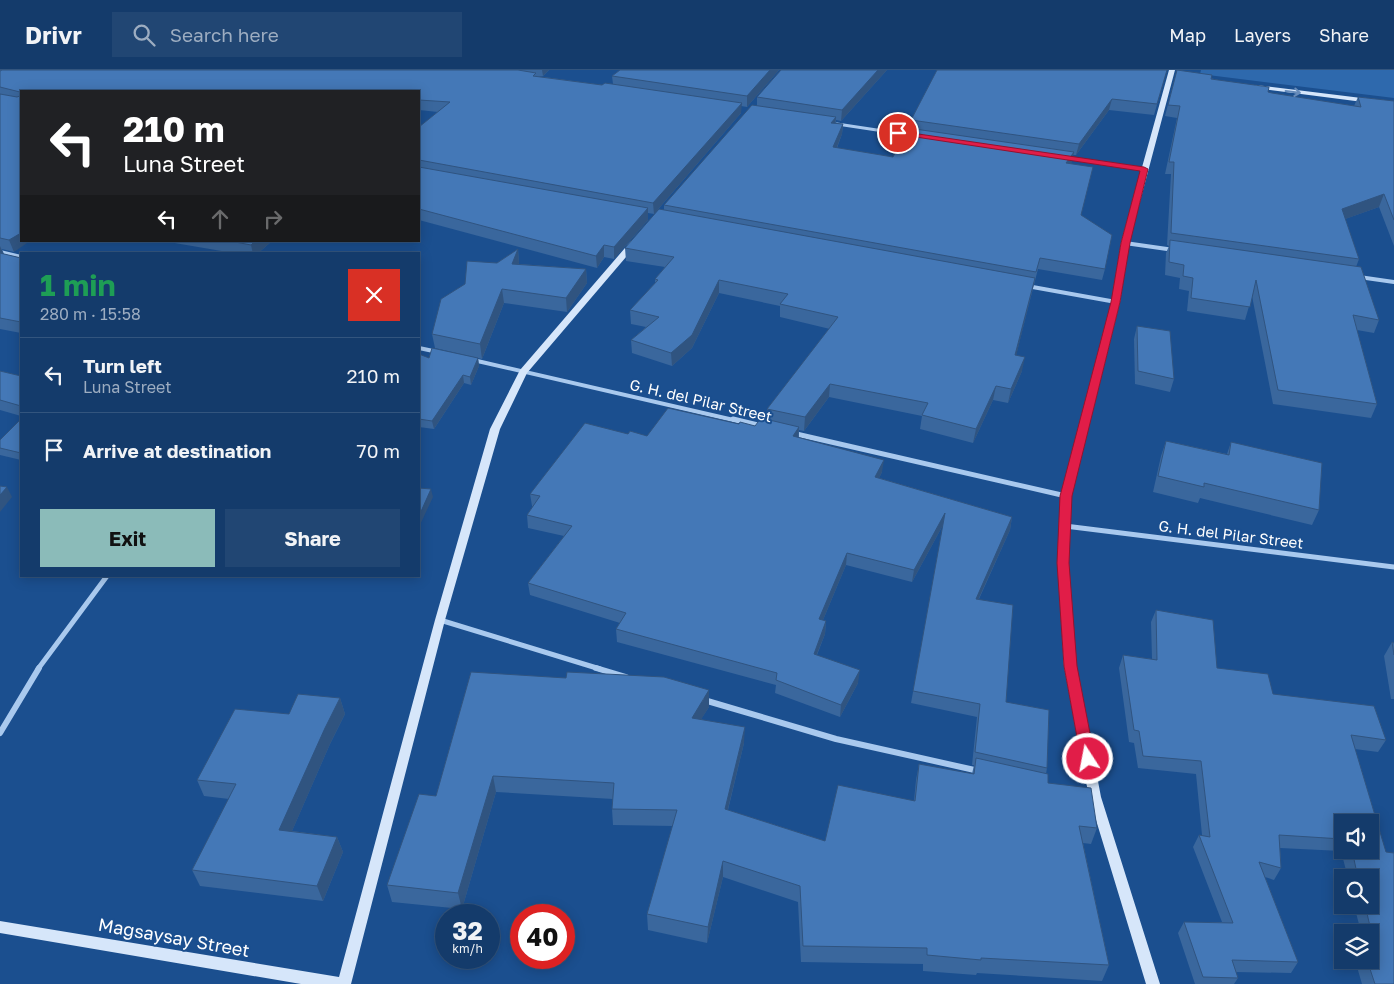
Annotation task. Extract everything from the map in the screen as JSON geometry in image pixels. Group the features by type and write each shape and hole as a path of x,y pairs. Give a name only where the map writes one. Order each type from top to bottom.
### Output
{"street":[{"path":"1153,984 1091,796 1070,666 1063,563 1066,496 1116,302 1126,243 1144,169 1171,75"},
{"path":"1248,86 1394,104"},
{"path":"834,124 912,135"},
{"path":"1066,158 1144,169"},
{"path":"343,984 440,620 495,428 523,372 643,233"},
{"path":"1126,243 1183,251"},
{"path":"0,252 20,257"},
{"path":"1356,276 1394,282"},
{"path":"1018,284 1116,302"},
{"path":"420,348 447,354"},
{"name":"G. H. del Pilar Street","path":"466,359 765,427"},
{"name":"G. H. del Pilar Street","path":"784,432 1066,496"},
{"name":"G. H. del Pilar Street","path":"1064,526 1394,567"},
{"path":"0,733 43,661 106,577"},
{"path":"440,620 638,680"},
{"path":"694,697 836,738 990,773"},
{"name":"Magsaysay Street","path":"0,927 343,984"}],"shaded area":[{"path":"1201,70 1394,70 1394,98 1200,74"}],"building":[{"path":"518,70 536,73 533,76 602,85 605,83 742,103 653,203 420,160 420,126 450,102 420,100 420,90 20,90 20,92 0,87 0,71"},
{"path":"620,70 770,70 747,96 612,76"},
{"path":"781,70 878,70 842,110 757,97"},
{"path":"937,70 1167,70 1157,104 1112,99 1079,144 911,120"},
{"path":"1177,70 1212,75 1211,79 1269,87 1268,92 1272,93 1361,107 1358,97 1394,101 1394,220 1384,194 1342,209 1359,259 1171,233 1174,162 1169,162 1180,106 1168,105"},
{"path":"0,94 20,96 20,234 9,240 0,238"},
{"path":"752,105 836,117 831,123 843,124 833,147 893,157 908,128 1074,152 1066,163 1093,167 1081,215 1112,235 1105,269 1040,258 1036,272 664,205"},
{"path":"420,167 648,208 614,247 604,245 596,256 420,209"},
{"path":"659,209 1035,278 1015,355 1025,357 1011,389 996,386 976,429 922,415 928,403 830,384 805,417 767,409 838,317 780,304 788,294 719,280 692,335 671,353 631,340 659,317 630,310 658,280 655,279 674,257 625,248"},
{"path":"1170,240 1361,267 1379,320 1353,315 1377,404 1278,390 1256,280 1250,307 1191,298 1193,278 1183,276 1184,265 1169,262"},
{"path":"235,242 254,242 251,245"},
{"path":"518,249 512,264 586,269 566,298 502,289 480,344 432,334 441,299 465,284 467,261 497,263"},
{"path":"0,253 20,258 20,322 0,318"},
{"path":"1137,326 1170,331 1174,379 1138,371"},
{"path":"432,348 478,358 470,377 463,375 432,421 420,419 420,354 429,358"},
{"path":"0,371 20,376 20,406 0,400"},
{"path":"668,408 739,424 740,422 755,426 761,418 799,427 793,436 884,460 875,477 1012,517 976,599 1013,605 1006,702 1049,710 1047,768 975,752 980,704 913,691 945,513 914,570 847,553 819,619 826,621 814,654 860,670 841,705 776,680 777,673 616,629 626,613 528,583 572,526 527,515 540,496 530,494 585,423 628,434 630,431 647,436"},
{"path":"20,420 20,453 0,448 0,440"},
{"path":"1166,441 1229,455 1231,442 1322,463 1319,510 1204,483 1204,487 1158,476"},
{"path":"0,486 7,487 0,495"},
{"path":"420,488 431,489 420,514"},
{"path":"1156,610 1213,620 1217,668 1268,674 1273,694 1374,706 1386,740 1351,735 1375,814 1334,814 1334,838 1279,835 1281,868 1259,862 1298,962 1232,960 1238,978 1203,977 1184,922 1233,923 1199,835 1210,837 1201,761 1143,756 1139,731 1134,730 1123,655 1157,660"},
{"path":"471,672 566,678 567,672 664,677 709,690 692,718 745,727 725,809 825,841 838,785 915,801 919,764 974,774 976,758 1048,774 1048,783 1091,788 1097,828 1079,826 1109,965 981,958 981,960 927,955 927,948 803,946 800,886 723,861 708,927 647,914 677,810 612,809 614,783 493,776 458,893 387,885 419,794 436,796"},
{"path":"298,694 340,698 279,830 337,837 317,886 192,870 236,784 197,780 235,709 289,714"},
{"path":"1379,829 1386,852 1394,853 1394,984 1375,984 1370,969 1379,969 1379,924 1369,924 1367,914 1379,914 1379,869 1356,869 1354,859 1379,859"}],"route":[{"path":"898,133 1144,169 1126,243 1116,302 1066,496 1063,563 1070,666 1088,759"}]}
